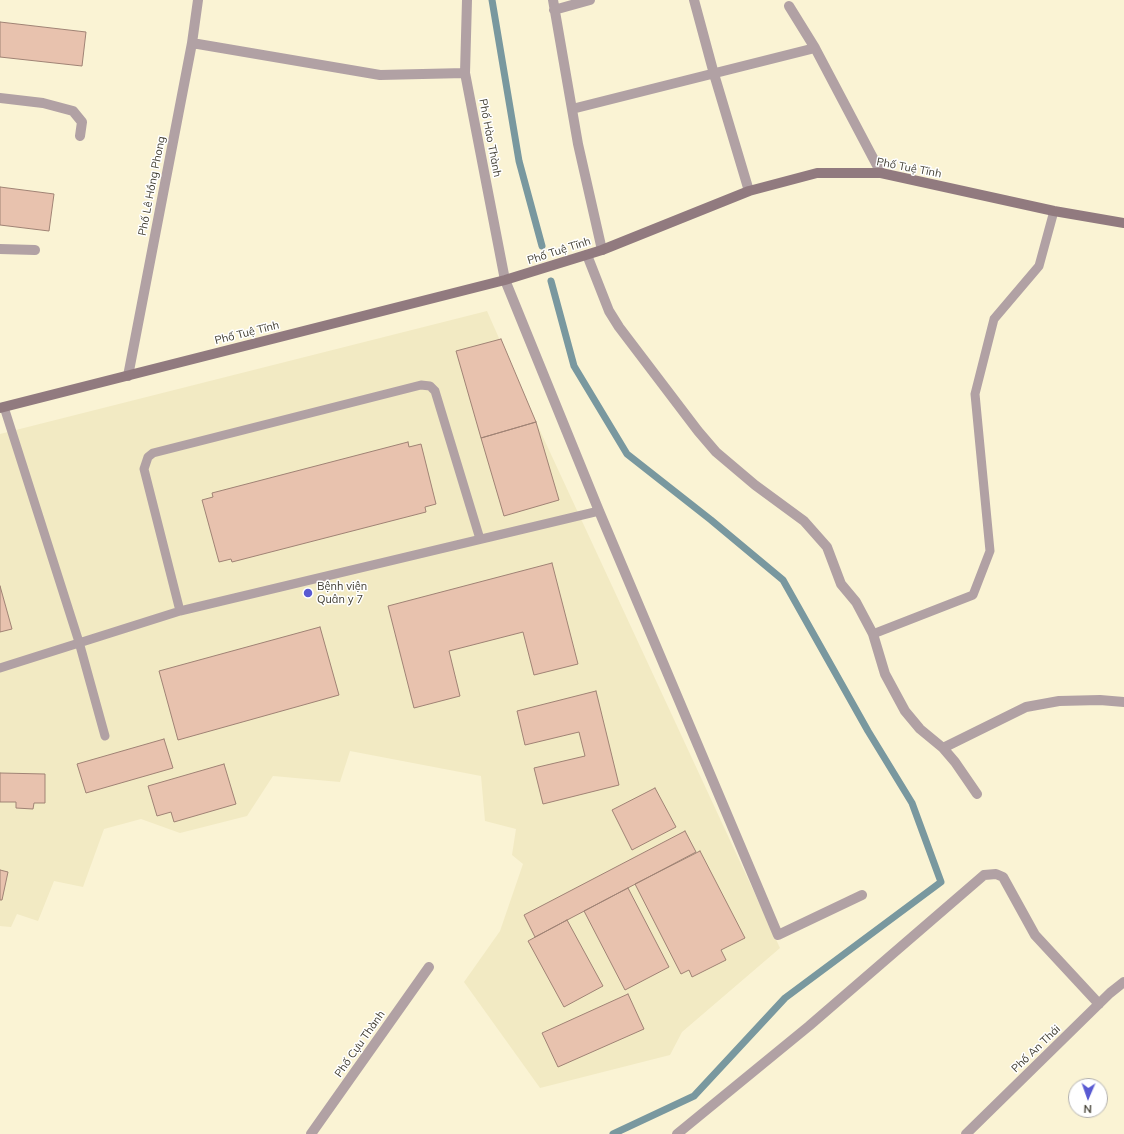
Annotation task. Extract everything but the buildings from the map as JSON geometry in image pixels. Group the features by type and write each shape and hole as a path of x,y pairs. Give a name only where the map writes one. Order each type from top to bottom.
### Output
{"street":[{"name":"Phố Lê Hồng Phong","path":"128,376 192,43 198,0"},
{"name":"Phố Hào Thành","path":"467,0 465,73 505,280 599,511 778,935 862,895"},
{"path":"590,0 553,5 572,109 602,250"},
{"path":"694,0 714,74 749,191"},
{"path":"789,6 815,48 881,172"},
{"path":"192,43 380,75 465,73"},
{"path":"572,109 815,48"},
{"path":"0,98 44,103 73,111 82,122 80,136"},
{"name":"Phố Tuệ Tĩnh","path":"2,407 505,280 602,250 749,191 817,173 881,172 1054,211 1124,223"},
{"path":"0,250 35,250"},
{"path":"587,255 607,306 618,327 716,452 755,485 804,521 827,547 841,584 856,602 873,634 885,674 905,711 920,729 943,748 956,762 977,794"},
{"path":"943,748 1026,707 1059,701 1100,700 1124,702"},
{"path":"678,1134 809,1026 984,875 996,874 1003,877 1035,935 1099,1004"},
{"name":"Phố Cựu Thành","path":"311,1134 429,967"},
{"name":"Phố An Thái","path":"966,1134 1099,1004 1124,982"}],"lane":[{"path":"873,634 973,595 990,551 975,394 994,319 1039,266 1054,211"},
{"path":"180,611 144,470 148,457 153,453 421,385 430,386 435,391 480,539"},
{"path":"2,407 79,642 105,736"},
{"path":"0,668 180,611 599,511"}],"shaded area":[{"name":"Bệnh viện Quân y 7","path":"487,311 536,422 780,948 682,1032 670,1055 540,1088 464,982 500,931 523,864 512,855 516,829 485,821 481,776 350,751 340,782 273,776 247,816 180,833 141,819 104,829 83,887 54,881 38,921 17,914 11,927 0,926 0,434"}],"waterway":[{"path":"492,0 519,161 542,246"},
{"path":"551,281 574,366 627,454 711,520 783,580 868,731 912,803 941,882 785,998 694,1096 613,1134"}],"place":[{"name":"Bệnh viện Quân y 7","path":"308,593"}]}
